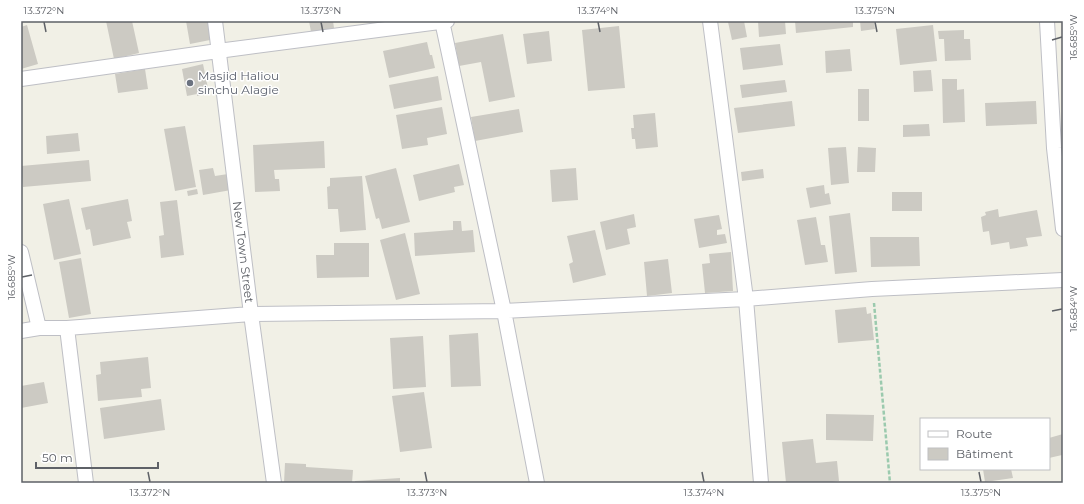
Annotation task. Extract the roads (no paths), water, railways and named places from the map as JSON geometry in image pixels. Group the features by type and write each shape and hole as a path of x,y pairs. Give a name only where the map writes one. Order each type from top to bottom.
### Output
{"street":[{"name":"New Town Street","path":"215,21 251,314 274,483"},
{"path":"21,79 218,50 444,21 538,483"},
{"path":"710,21 746,299 761,483"},
{"path":"1047,21 1054,148 1063,229"},
{"path":"21,252 39,328"},
{"path":"21,331 39,328 67,328 251,314 504,311 746,299 872,289 1063,280"},
{"path":"67,328 86,483"}],"place":[{"name":"Masjid Haliou sinchu Alagie","path":"190,83"}]}
